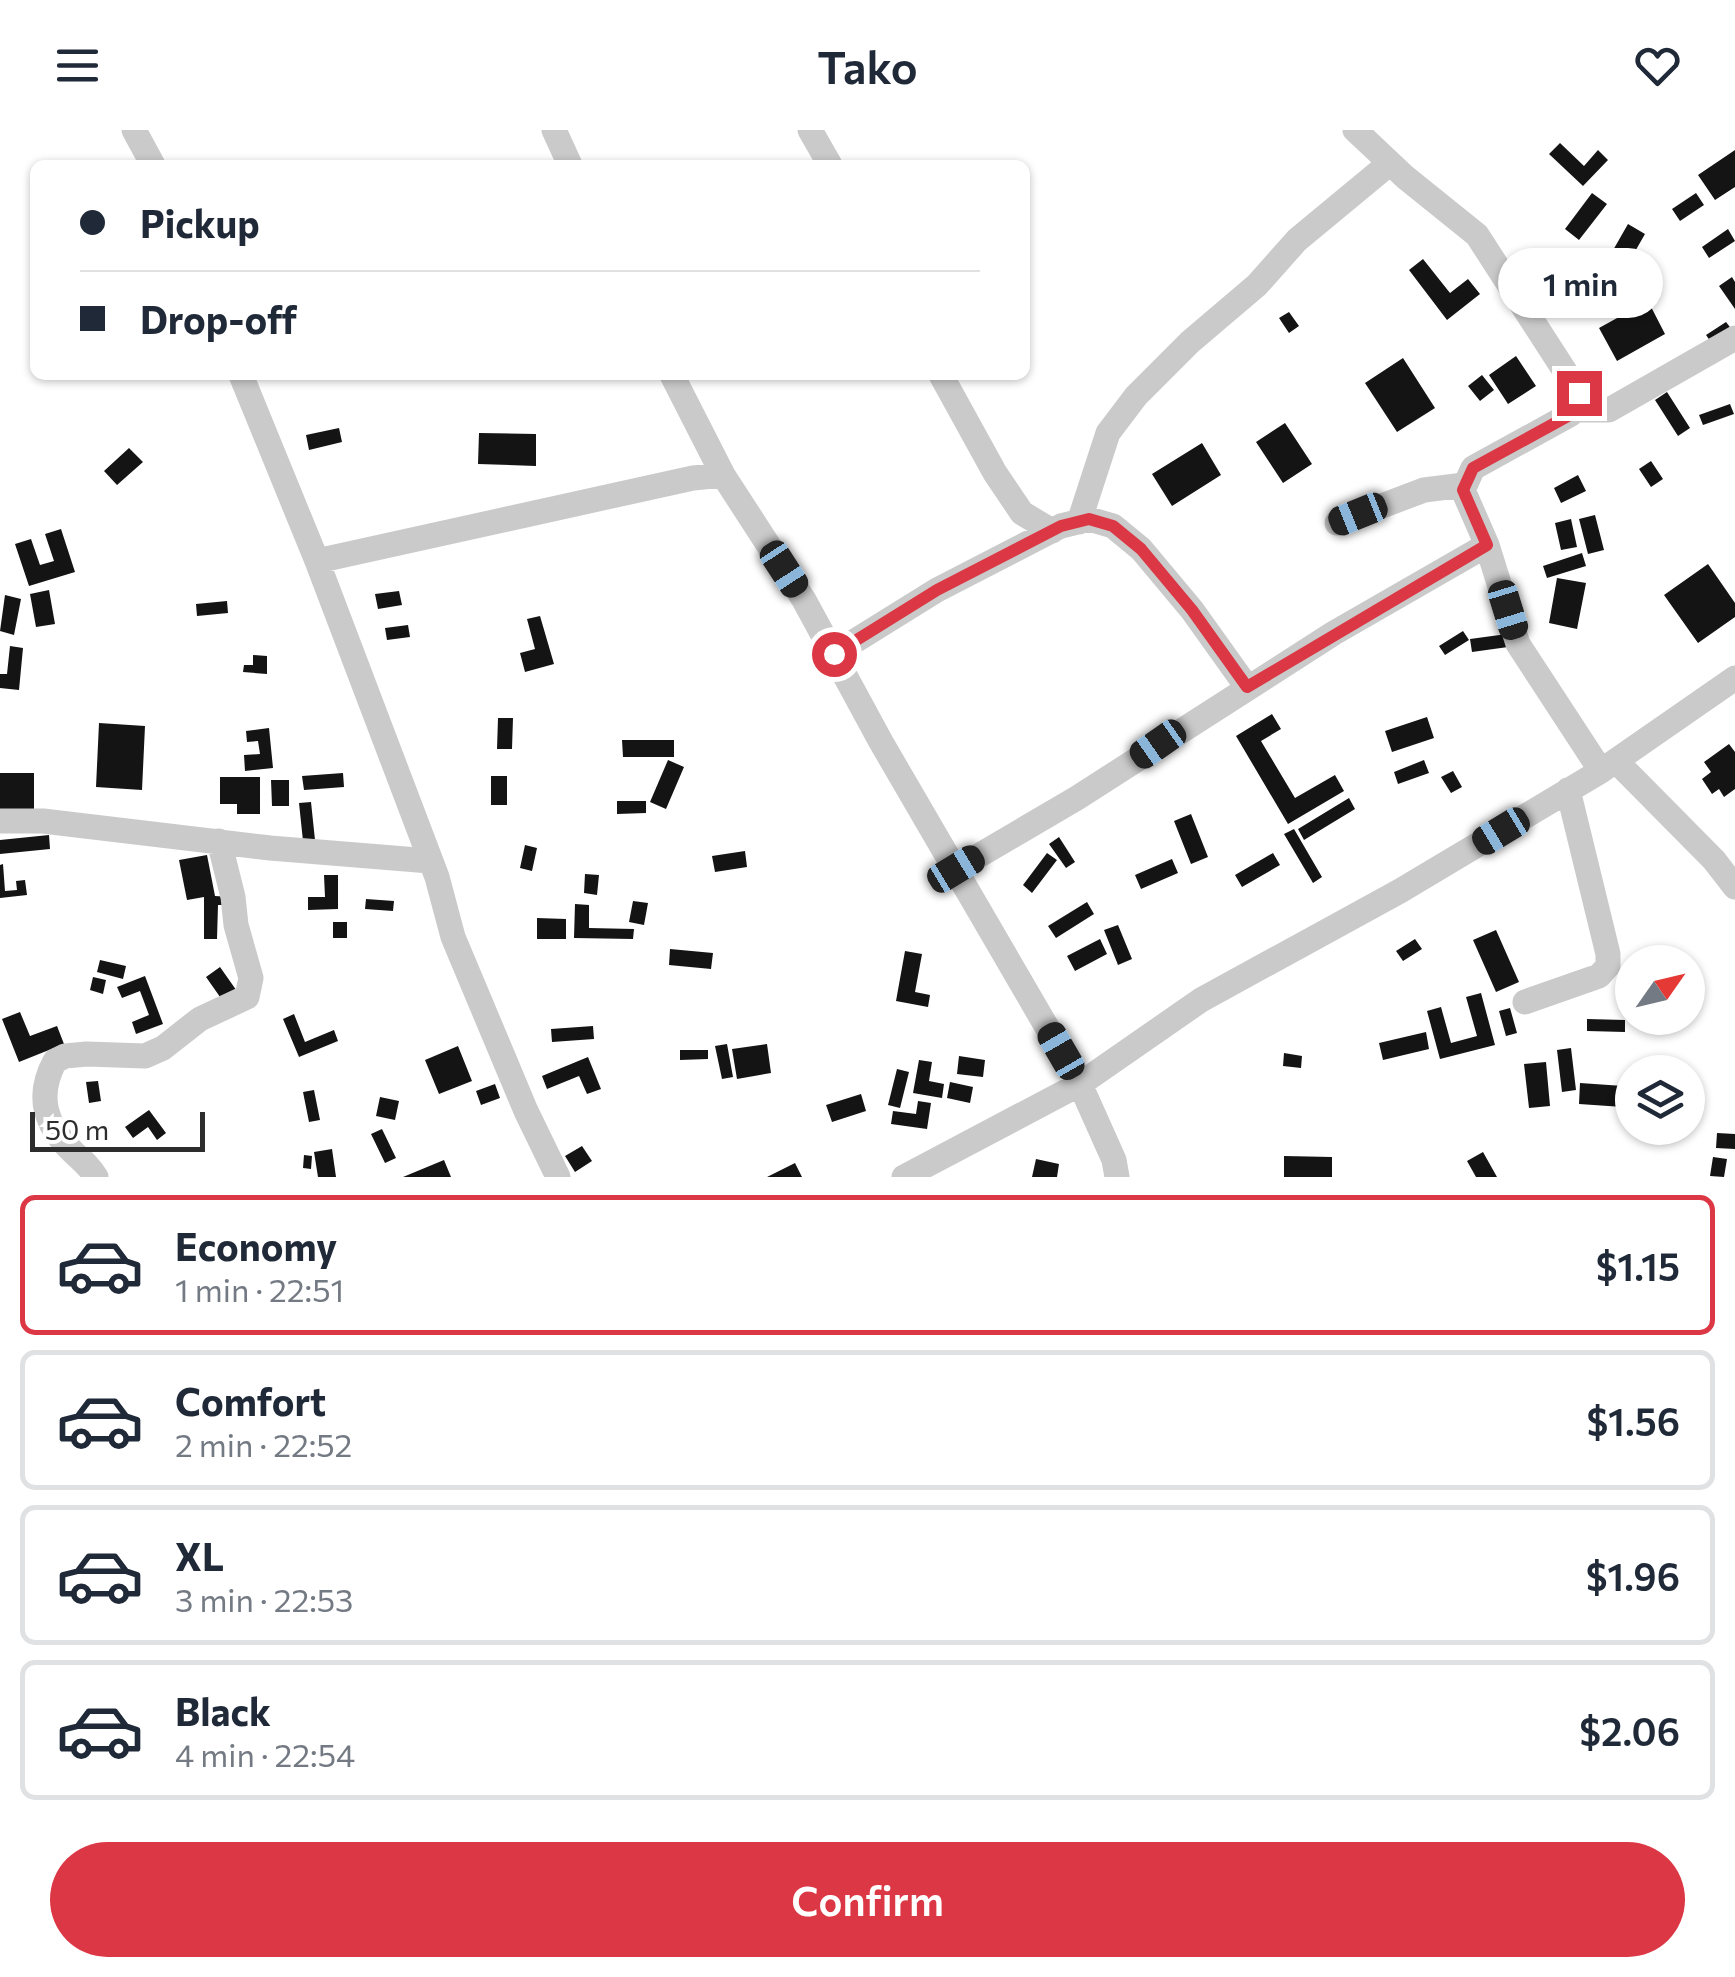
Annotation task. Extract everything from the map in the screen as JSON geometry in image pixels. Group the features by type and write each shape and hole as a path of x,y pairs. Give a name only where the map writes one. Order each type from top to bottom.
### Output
{"street":[{"path":"134,130 150,160"},
{"path":"554,130 568,160"},
{"path":"810,130 827,160"},
{"path":"1355,130 1477,235 1577,389 1579,397 1574,410"},
{"path":"1078,522 1108,433 1136,396 1190,342 1257,285 1298,240 1390,163"},
{"path":"1735,338 1609,410 1574,410 1473,468 1463,490 1487,545 1518,644 1609,766 1714,860 1735,887"},
{"path":"243,380 318,561 442,892 452,937 558,1177"},
{"path":"675,380 723,475 804,600 1080,1084 1118,1177"},
{"path":"945,380 994,474 1022,513 1052,531"},
{"path":"318,561 532,512 723,475"},
{"path":"1337,523 1424,490 1464,485"},
{"path":"834,654 937,590 1052,531 1089,519 1113,526 1141,549 1192,610 1247,687"},
{"path":"956,869 1094,787 1247,687 1487,545"},
{"path":"904,1177 1080,1084 1202,1000 1400,891 1609,766 1735,678"},
{"path":"1525,1002 1599,976 1608,966 1568,790"},
{"path":"0,821 43,821 134,834 430,861"},
{"path":"96,1177 66,1144 43,1105 55,1061 76,1055 154,1053 200,1019 242,1002 250,993 251,978 220,841"}],"building":[{"path":"1560,143 1584,166 1598,150 1608,160 1583,186 1549,154"},
{"path":"1735,150 1735,187 1715,200 1698,175"},
{"path":"1592,193 1607,204 1579,240 1565,229"},
{"path":"1696,193 1704,205 1680,221 1672,209"},
{"path":"1628,224 1645,234 1629,262 1612,252"},
{"path":"1728,229 1735,241 1709,258 1702,247"},
{"path":"1599,252 1628,266 1623,277 1593,263"},
{"path":"1423,259 1450,293 1468,279 1480,294 1447,320 1409,270"},
{"path":"1732,277 1735,282 1735,309 1719,286"},
{"path":"1648,301 1665,334 1617,361 1599,328"},
{"path":"1289,312 1299,326 1289,333 1279,318"},
{"path":"1726,322 1733,331 1713,345 1706,335"},
{"path":"1516,356 1536,386 1508,404 1489,375"},
{"path":"1403,358 1435,408 1397,432 1365,383"},
{"path":"1482,375 1494,390 1480,401 1468,386"},
{"path":"1667,392 1690,428 1678,436 1655,400"},
{"path":"1730,404 1734,414 1703,425 1699,415"},
{"path":"1285,423 1312,464 1283,483 1256,442"},
{"path":"339,428 342,442 309,450 306,435"},
{"path":"479,433 536,434 536,466 478,464"},
{"path":"1202,443 1221,475 1172,506 1152,474"},
{"path":"129,448 143,462 117,485 104,471"},
{"path":"1651,461 1663,479 1651,487 1639,469"},
{"path":"1578,475 1586,491 1561,503 1554,488"},
{"path":"1595,515 1604,550 1588,554 1579,519"},
{"path":"1571,519 1577,547 1561,550 1555,523"},
{"path":"61,529 75,572 29,586 15,544 31,539 40,565 54,561 45,534"},
{"path":"1582,553 1586,566 1547,578 1543,566"},
{"path":"1708,564 1735,603 1735,617 1698,643 1664,595"},
{"path":"1557,578 1586,583 1577,629 1549,623"},
{"path":"49,590 55,624 36,627 30,594"},
{"path":"399,591 402,605 378,609 375,594"},
{"path":"5,595 21,599 14,635 0,631"},
{"path":"227,601 228,613 197,616 196,604"},
{"path":"540,616 554,664 525,672 520,653 535,649 527,619"},
{"path":"408,625 410,637 387,640 385,628"},
{"path":"1463,631 1469,640 1445,655 1439,646"},
{"path":"1507,634 1508,647 1472,652 1470,639"},
{"path":"10,646 23,648 19,690 0,688 0,674 7,674"},
{"path":"253,655 267,656 267,674 243,672 244,665 253,665"},
{"path":"1272,714 1281,729 1261,741 1295,798 1335,775 1344,791 1288,824 1236,736"},
{"path":"1427,717 1434,738 1392,752 1385,731"},
{"path":"498,718 513,718 512,749 497,749"},
{"path":"99,723 145,726 142,790 96,787"},
{"path":"269,728 273,768 245,771 244,755 260,754 258,741 247,742 246,731"},
{"path":"622,740 674,740 674,757 623,757"},
{"path":"1729,744 1735,752 1735,789 1724,797 1719,789 1712,794 1702,779 1711,772 1704,762"},
{"path":"668,760 684,767 666,809 650,802"},
{"path":"1424,760 1429,773 1398,784 1394,772"},
{"path":"1453,771 1462,787 1451,793 1441,777"},
{"path":"0,773 34,773 34,812 0,811"},
{"path":"343,773 344,787 304,790 302,776"},
{"path":"491,776 507,776 507,805 491,805"},
{"path":"220,777 260,777 260,814 237,814 237,804 220,804"},
{"path":"271,780 289,780 289,806 272,806"},
{"path":"1349,798 1355,809 1304,840 1298,829"},
{"path":"617,801 646,801 646,813 617,814"},
{"path":"311,802 315,840 303,841 299,803"},
{"path":"1191,814 1208,857 1191,864 1174,821"},
{"path":"1294,829 1322,877 1313,883 1284,834"},
{"path":"49,835 50,849 0,854 0,840"},
{"path":"1059,837 1075,862 1066,868 1049,844"},
{"path":"525,845 537,848 532,871 520,868"},
{"path":"745,851 747,867 715,872 712,856"},
{"path":"1047,853 1057,860 1032,893 1023,885"},
{"path":"1273,853 1280,865 1242,887 1235,875"},
{"path":"207,855 215,896 230,897 229,905 218,905 217,939 204,939 204,897 187,900 179,860"},
{"path":"1172,859 1178,873 1141,889 1135,875"},
{"path":"3,864 5,891 17,890 16,881 25,880 27,895 0,898"},
{"path":"585,874 599,875 597,895 584,893"},
{"path":"324,875 338,875 338,909 308,910 308,897 325,897"},
{"path":"366,899 394,901 393,911 365,909"},
{"path":"633,901 648,903 644,925 629,922"},
{"path":"1087,902 1094,914 1056,938 1048,926"},
{"path":"575,904 589,905 589,928 634,929 633,939 574,938"},
{"path":"537,918 566,919 566,939 537,939"},
{"path":"333,922 347,922 347,938 333,938"},
{"path":"1118,925 1132,959 1118,965 1104,930"},
{"path":"1496,930 1519,982 1496,992 1473,940"},
{"path":"1100,939 1107,954 1075,971 1067,956"},
{"path":"1415,939 1422,949 1403,961 1396,951"},
{"path":"670,949 713,953 711,969 669,965"},
{"path":"905,951 922,954 915,992 930,995 928,1007 896,1001"},
{"path":"100,960 126,966 123,979 97,972"},
{"path":"220,967 239,994 225,1004 206,977"},
{"path":"145,976 163,1024 136,1034 132,1022 149,1015 140,991 122,998 117,987"},
{"path":"93,977 106,980 103,994 90,990"},
{"path":"1481,993 1495,1045 1440,1059 1427,1011 1441,1007 1451,1043 1477,1036 1466,997"},
{"path":"1510,1008 1517,1033 1506,1036 1499,1011"},
{"path":"20,1012 30,1036 57,1026 64,1044 19,1062 2,1019"},
{"path":"294,1014 305,1042 334,1030 338,1041 299,1057 283,1019"},
{"path":"1587,1019 1615,1020 1615,1032 1587,1031"},
{"path":"593,1026 594,1039 552,1042 551,1029"},
{"path":"1426,1032 1429,1049 1383,1060 1379,1043"},
{"path":"727,1044 733,1077 722,1079 715,1046"},
{"path":"767,1044 771,1073 737,1079 732,1049"},
{"path":"458,1046 472,1081 439,1094 425,1060"},
{"path":"1571,1048 1576,1090 1562,1092 1557,1050"},
{"path":"680,1050 708,1050 708,1059 680,1060"},
{"path":"1284,1053 1302,1056 1301,1068 1283,1066"},
{"path":"959,1056 985,1060 983,1077 957,1074"},
{"path":"588,1057 601,1089 587,1094 579,1076 547,1089 542,1076"},
{"path":"919,1060 932,1062 929,1081 944,1084 942,1098 913,1093"},
{"path":"1546,1062 1550,1106 1529,1108 1524,1064"},
{"path":"897,1069 909,1072 900,1108 888,1105"},
{"path":"98,1081 101,1101 89,1103 86,1082"},
{"path":"950,1082 973,1087 970,1103 947,1098"},
{"path":"1580,1083 1615,1085 1615,1106 1579,1104"},
{"path":"495,1084 500,1098 481,1105 476,1091"},
{"path":"314,1090 320,1120 309,1122 303,1092"},
{"path":"861,1094 866,1111 832,1122 826,1105"},
{"path":"380,1097 399,1101 395,1120 376,1116"},
{"path":"918,1101 931,1103 927,1129 891,1124 893,1111 916,1114"},
{"path":"149,1110 166,1133 157,1140 148,1127 133,1138 125,1127"},
{"path":"382,1129 396,1158 385,1163 371,1134"},
{"path":"1717,1133 1735,1134 1735,1149 1716,1148"},
{"path":"582,1146 592,1161 575,1172 565,1156"},
{"path":"332,1149 336,1177 318,1177 314,1152"},
{"path":"1483,1152 1497,1177 1476,1177 1467,1161"},
{"path":"304,1155 312,1156 311,1169 303,1168"},
{"path":"1284,1156 1332,1157 1332,1177 1284,1177"},
{"path":"1713,1157 1727,1159 1724,1177 1710,1176"},
{"path":"1036,1159 1059,1164 1057,1177 1032,1177"},
{"path":"444,1160 451,1177 403,1177"},
{"path":"795,1163 802,1177 767,1177"}],"route":[{"path":"834,654 937,590 1061,526 1089,519 1113,526 1141,549 1192,610 1247,687 1487,545 1463,490 1468,474 1568,416 1578,404 1579,393"}]}
